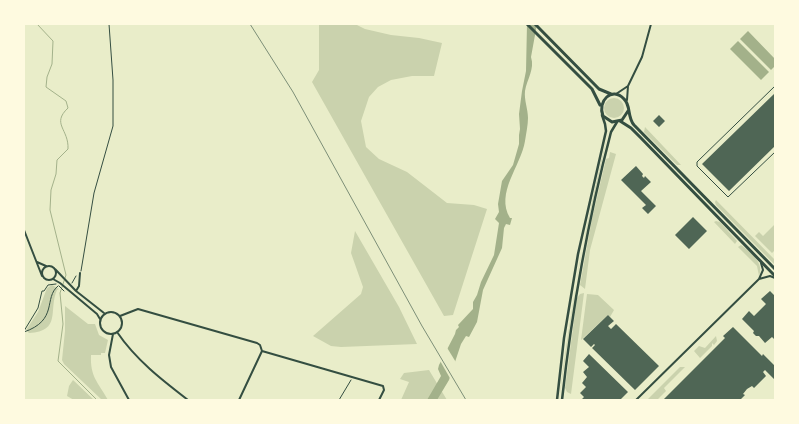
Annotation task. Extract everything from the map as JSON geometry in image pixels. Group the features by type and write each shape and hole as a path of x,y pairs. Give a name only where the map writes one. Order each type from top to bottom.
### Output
{"main road":[{"path":"527,24 592,89 601,105 602,114 607,120 618,121 631,128 775,277"},
{"path":"535,24 599,88 611,95"},
{"path":"601,105 604,99 611,95 622,96 627,103 629,118 634,125 775,269"},
{"path":"618,121 626,116 628,111"}],"street":[{"path":"627,103 628,86 642,57 651,24"},
{"path":"616,94 628,86"},
{"path":"775,86 697,162 696,166 728,197 775,152"},
{"path":"557,400 564,338 576,263 606,131 606,124 602,114"},
{"path":"562,400 569,340 585,244 611,132 618,121"},
{"path":"24,230 42,276 48,280 53,279 97,314 103,331 112,334 117,332 121,327 120,316"},
{"path":"636,400 759,279 762,270 760,260"},
{"path":"36,261 46,266 52,266 76,291 104,314"},
{"path":"42,276 46,266"},
{"path":"53,279 56,270"},
{"path":"76,291 80,286 80,273"},
{"path":"759,279 770,276 775,277"},
{"path":"120,316 138,309 257,343 262,349 383,386 384,390 379,400"},
{"path":"100,319 104,314 114,312 120,316"},
{"path":"117,332 136,357 188,400"},
{"path":"112,334 109,355 111,367 129,400"},
{"path":"239,400 262,349"},
{"path":"339,400 351,380"}],"path":[{"path":"80,273 94,192 113,126 114,80 109,24"},
{"path":"70,284 75,277"},
{"path":"24,332 38,308 42,292 46,287 50,284 59,284 65,290"},
{"path":"24,332 33,328 48,314 52,294 59,284"}],"shaded area":[{"path":"319,24 355,24 365,29 391,35 442,43 434,76 412,76 391,80 378,87 369,97 361,121 366,147 379,159 407,172 447,203 474,205 487,209 453,315 444,316 312,82 319,70"},
{"path":"527,24 537,24 531,57 531,70 525,91 528,118 525,141 505,199 506,209 510,218 512,218 510,225 506,224 504,228 502,248 483,290 477,322 469,337 466,336 461,344 449,380 437,400 427,400 441,376 438,369 439,365 459,327 458,325 473,309 473,302 494,255 499,223 495,219 499,212 498,204 502,181 513,165 519,144 519,114 526,71"},
{"path":"748,31 775,59 775,66 771,70 740,39"},
{"path":"738,41 769,72 761,80 730,49"},
{"path":"614,98 621,101 624,108 621,115 614,118 607,115 604,108 607,101"},
{"path":"645,127 681,165 677,165 644,132"},
{"path":"608,133 583,247 593,199"},
{"path":"610,152 616,154 590,250 585,289 580,285 592,219 606,159 609,158"},
{"path":"716,200 775,260 775,265 716,205"},
{"path":"714,222 720,222 737,241 735,244"},
{"path":"775,224 775,250 772,253 755,236 759,232 763,236"},
{"path":"355,231 399,307 417,344 341,347 331,346 313,336 361,294 363,287 351,253"},
{"path":"741,245 758,262 760,267 759,276 757,266 738,247"},
{"path":"576,284 559,400 568,333"},
{"path":"52,285 59,289 57,290 50,324 39,331 29,333 26,330 38,312 47,288"},
{"path":"584,293 571,394 565,388 577,298 580,294"},
{"path":"587,294 598,295 614,310 610,317 608,315 581,340"},
{"path":"65,306 88,324 95,324 99,335 108,340 105,353 91,355 91,363 93,374 108,400 102,400 62,360"},
{"path":"716,336 717,341 714,345 712,343 712,346 700,358 694,351 699,346 705,348"},
{"path":"680,367 685,367 664,388 666,391 657,400 647,400"},
{"path":"429,370 447,400 401,400 409,382 400,379 404,373"},
{"path":"73,380 94,400 74,400 67,396 69,386"}],"pier":[{"path":"446,346 457,364 451,380 439,359"}],"building":[{"path":"775,93 775,146 729,191 702,164"},
{"path":"659,115 665,121 659,127 653,121"},
{"path":"636,166 643,174 642,176 644,178 645,176 651,182 641,191 656,206 648,214 642,208 646,205 621,180"},
{"path":"693,217 707,231 689,249 675,235"},
{"path":"770,291 775,296 775,338 772,337 765,343 759,336 753,333 754,331 742,319 749,311 754,316 766,304 761,299"},
{"path":"608,315 614,321 608,326 611,329 616,324 659,366 635,390 592,348 594,344 591,347 583,339"},
{"path":"733,327 762,356 763,354 775,366 775,380 765,370 763,372 766,376 754,388 752,386 747,389 743,394 745,395 740,400 663,400 725,338 723,336"},
{"path":"589,354 628,392 620,400 581,400 584,397 580,393 586,387 582,383 587,377 583,372 589,367 583,361"}],"waterway":[{"path":"37,24 53,41 52,64 47,77 46,87 66,101 68,108 61,118 62,127 68,142 68,149 57,160 56,174 51,190 50,210 66,275 60,293 63,324 58,361 97,400"}],"railway":[{"path":"250,24 293,92 422,326 466,400"}]}
